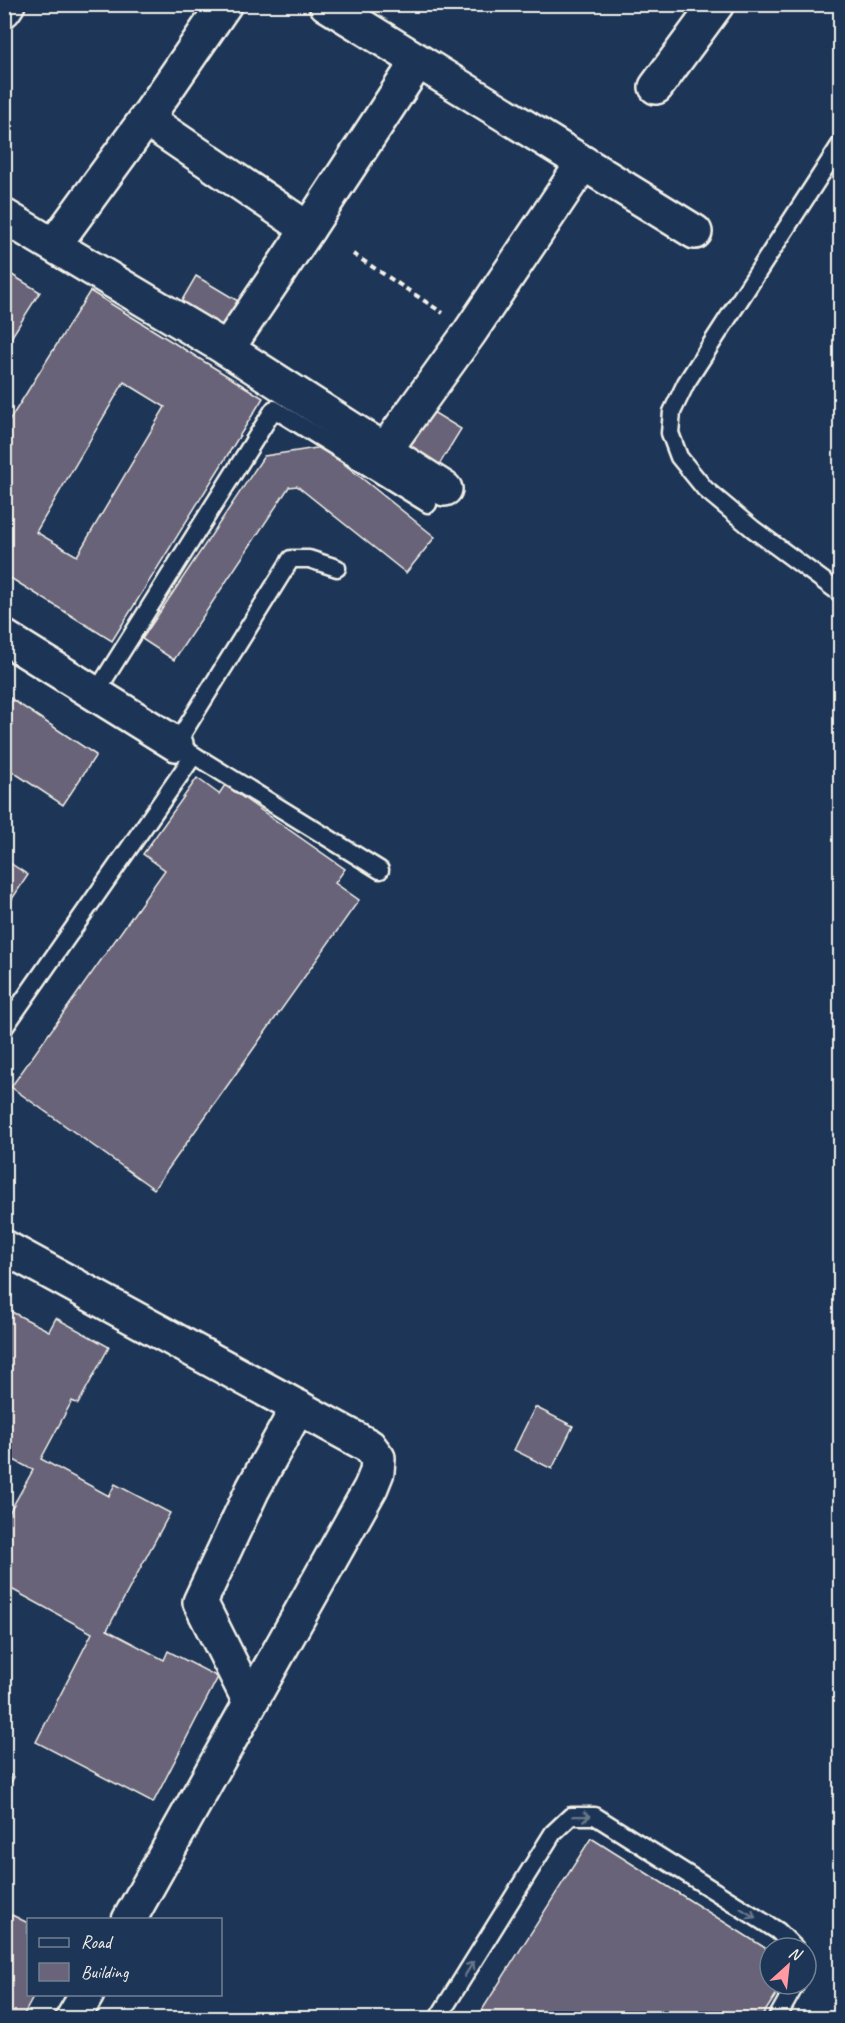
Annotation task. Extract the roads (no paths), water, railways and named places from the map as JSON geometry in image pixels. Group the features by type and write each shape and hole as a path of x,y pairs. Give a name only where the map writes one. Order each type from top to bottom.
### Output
{"street":[{"path":"4,10 8,4"},
{"path":"54,245 146,119 225,4"},
{"path":"326,4 695,232"},
{"path":"656,87 717,4"},
{"path":"227,349 418,61"},
{"path":"146,119 308,229"},
{"path":"385,450 470,332 583,163"},
{"path":"4,216 227,349 385,450 436,496"},
{"path":"4,637 185,749"},
{"path":"4,1247 369,1446 378,1458 377,1472 371,1487 130,1918"},
{"path":"250,1702 200,1602 253,1489 298,1407"},
{"path":"73,2019 86,1996"}],"lane":[{"path":"840,145 686,383 672,412 670,433 679,457 705,489 753,529 840,593"},
{"path":"95,694 274,409 436,496"},
{"path":"4,1028 185,749 291,559 309,559 337,568"},
{"path":"185,749 380,870"},
{"path":"438,2019 553,1833 571,1816 595,1815 783,1936"},
{"path":"777,2019 789,1996"}]}
